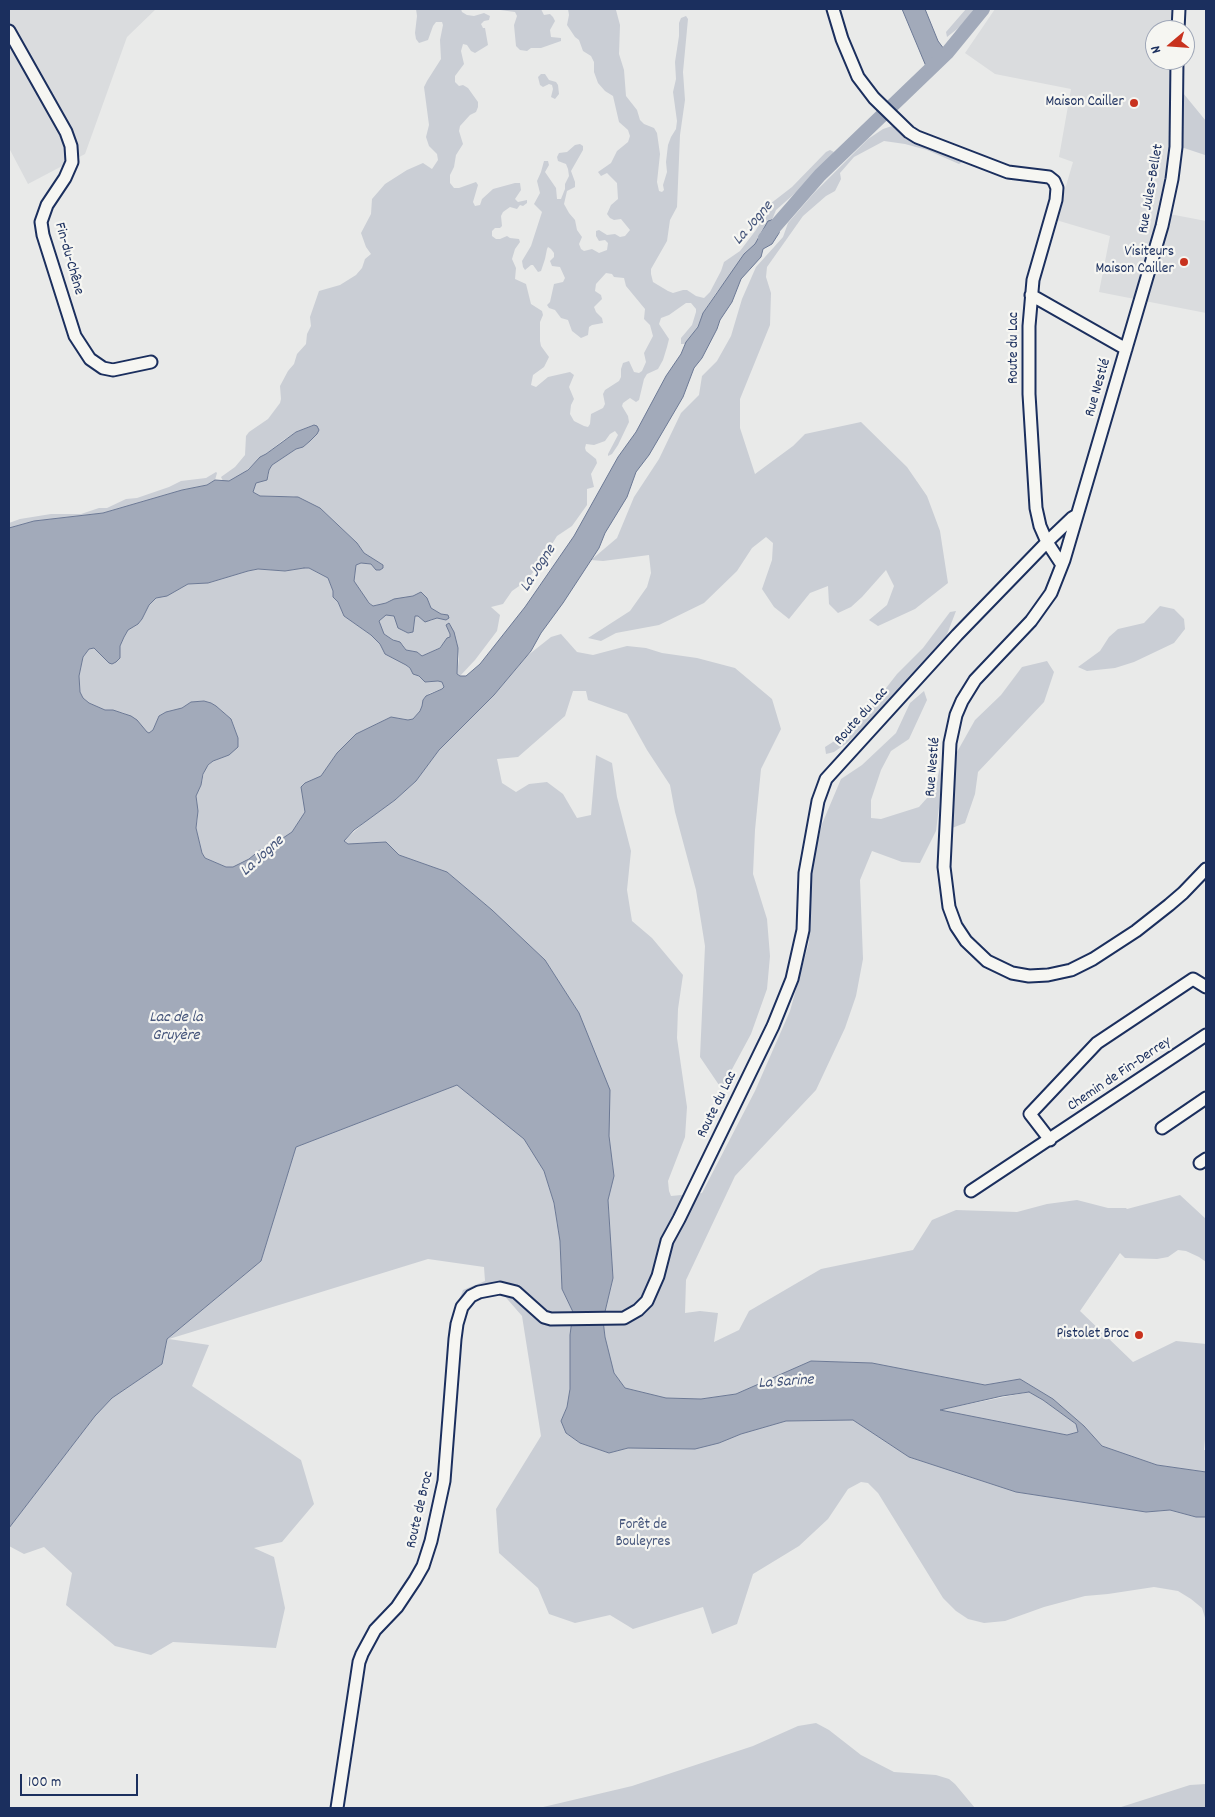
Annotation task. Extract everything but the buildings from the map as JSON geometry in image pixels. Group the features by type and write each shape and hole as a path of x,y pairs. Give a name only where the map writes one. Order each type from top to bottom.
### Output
{"street":[{"name":"Route du Lac","path":"555,1319 619,1318 628,1316 638,1310 650,1295 658,1276 667,1241 773,1026 792,979 803,930 805,873 818,801 826,779 957,635 1047,542 1040,526 1035,489 1029,394 1029,326 1034,275 1056,200 1057,188 1054,181 1044,175 1008,172 917,137 900,124 874,98 858,76 833,9"},
{"name":"Fin-du-Chêne","path":"9,31 66,132 71,146 72,162 65,178 47,205 41,222 43,235 75,336 90,359 103,368 113,370 151,362"},
{"name":"Rue Jules-Bellet","path":"1126,349 1162,226 1172,179 1176,147 1177,70"},
{"path":"1031,295 1126,349"},
{"name":"Rue Nestlé","path":"1126,349 1062,565 1051,593 1040,611 975,680 956,715 950,744 944,867 946,897 956,926 966,941 987,961 1012,973 1029,976 1048,975 1071,970 1136,931 1183,893 1206,869"},
{"path":"1062,565 1047,542 1077,515"},
{"name":"Chemin de Fin-Derrey","path":"1050,1140 1030,1114 1097,1043 1193,979 1206,987"},
{"name":"Chemin de Fin-Derrey","path":"971,1191 1206,1035"},
{"path":"1162,1128 1206,1098"},
{"name":"Route de Broc","path":"337,1808 357,1674 362,1654 375,1630 397,1608 415,1580 423,1566 431,1540 444,1481 455,1339 462,1307 471,1296 479,1292 494,1288 505,1288 523,1298 544,1317 555,1319"}],"shaded area":[{"path":"9,9 156,9 127,37 85,154 28,184 9,148"},
{"path":"995,9 1185,9 1184,20 1171,18 1171,20 1145,20 1145,70 1171,70 1171,136 1159,212 1206,221 1206,313 1099,292 1110,236 1056,220 1073,162 1059,157 1071,89 995,74 965,53"}],"green space":[{"path":"416,9 461,9 467,15 474,16 484,13 490,16 489,20 481,24 485,28 488,45 475,53 467,45 463,44 461,51 464,64 455,76 455,82 459,86 463,85 468,88 478,102 478,107 476,112 470,115 460,126 459,131 463,144 456,155 454,167 450,175 450,183 454,188 459,188 476,182 478,185 473,202 475,206 480,205 482,199 493,189 520,183 521,190 515,199 518,202 527,200 527,203 523,206 520,205 517,209 510,207 503,212 501,216 502,226 492,231 492,236 496,239 507,236 519,239 520,242 515,249 512,259 516,268 515,279 526,284 531,304 542,311 540,341 541,346 549,357 544,367 533,375 531,385 536,387 548,377 570,372 574,375 569,387 574,399 570,414 574,421 584,426 588,427 590,424 591,414 603,408 605,404 603,394 605,390 619,381 623,363 629,361 634,372 639,373 642,371 646,362 644,353 653,336 650,325 644,319 645,309 626,286 624,278 614,277 612,274 606,273 596,284 595,291 601,295 602,299 594,307 602,318 603,323 589,327 588,335 581,338 572,331 568,320 561,318 555,310 547,305 550,302 554,284 563,282 565,278 560,267 552,266 550,261 554,257 554,253 551,249 548,247 547,249 541,271 538,272 533,265 525,270 523,267 522,261 531,246 542,212 534,204 540,193 537,181 544,161 548,161 549,165 545,172 556,188 557,199 561,199 569,176 566,164 558,161 557,157 559,153 567,152 575,145 580,144 583,146 583,150 571,171 575,187 567,191 564,204 575,220 577,230 582,237 579,244 581,249 584,251 592,249 599,253 607,250 608,243 605,240 599,241 596,231 599,230 607,235 615,234 620,237 625,236 630,230 621,219 614,220 607,214 611,205 618,199 617,183 607,173 601,176 598,172 611,163 617,151 628,142 630,136 628,130 619,122 613,96 598,83 591,56 583,51 579,40 567,25 568,9 616,10 620,25 619,54 624,70 626,96 637,110 640,120 654,128 657,133 660,154 657,182 659,191 662,192 667,172 668,145 676,129 677,121 673,92 676,79 675,62 679,23 681,18 686,16 688,19 683,72 685,100 680,135 677,207 670,220 667,241 651,269 653,282 668,291 673,293 687,290 696,296 704,298 710,292 724,262 740,251 756,230 770,204 792,187 826,152 830,150 834,152 829,160 817,169 801,188 776,210 772,220 768,222 755,244 744,254 733,272 716,293 703,313 698,327 685,344 681,344 681,338 692,325 696,312 691,303 686,303 669,315 661,318 659,324 669,339 663,360 658,369 647,374 644,379 639,400 636,402 630,398 623,403 622,406 629,422 618,445 612,454 608,456 618,435 615,431 605,441 594,445 586,444 586,451 596,459 597,463 591,474 594,487 587,489 587,505 572,526 557,536 549,549 546,559 525,582 512,591 503,604 491,607 500,615 497,631 460,676 457,674 459,659 457,644 449,624 450,637 439,648 422,656 417,652 406,650 403,645 382,631 379,620 386,614 395,616 402,630 408,633 413,632 415,616 430,621 445,614 441,614 431,608 427,598 421,592 413,596 373,606 365,598 354,581 356,565 361,563 371,564 380,570 383,568 383,565 364,553 357,543 320,508 293,496 260,496 253,492 256,483 269,475 272,465 296,449 303,447 317,434 313,425 296,432 282,441 260,457 244,473 229,481 223,481 221,477 235,467 245,455 246,436 249,432 268,419 280,403 280,386 294,364 297,354 306,344 307,334 311,326 310,317 319,291 340,285 356,275 362,268 365,259 371,254 366,247 361,233 371,214 372,199 385,184 407,170 423,163 432,169 438,160 437,154 429,146 426,137 429,125 424,87 441,59 440,40 443,25 442,22 436,22 428,40 419,43 415,33"},
{"path":"493,9 541,9 544,15 550,14 555,21 550,30 551,37 561,38 561,41 541,48 531,48 527,51 520,50 516,46 514,25 517,16 515,12"},
{"path":"966,9 974,9 961,26 947,37 946,32"},
{"path":"541,74 545,74 549,80 556,82 558,85 559,94 555,99 551,97 552,85 549,84 543,87 540,85 538,77"},
{"path":"1183,93 1206,121 1205,155 1181,147"},
{"path":"892,126 911,141 953,156 962,162 959,164 927,150 884,141 854,157 840,173 841,179 835,191 826,196 803,216 767,267 766,277 771,293 770,325 740,399 740,428 755,474 793,446 805,434 861,422 907,467 927,496 940,531 948,583 915,609 878,626 869,620 887,605 894,586 886,570 851,607 838,613 829,604 828,586 810,593 789,619 774,607 762,589 772,560 773,543 766,537 752,548 737,571 704,603 659,625 616,633 601,641 588,638 630,611 647,587 651,573 649,555 603,561 591,560 617,538 634,497 659,459 681,413 699,395 702,376 717,361 731,336 742,299 756,267 783,237 788,223 814,193 868,139 883,129"},
{"path":"216,472 215,480 207,485 182,490 103,513 34,521 9,528 9,523 20,519 51,514 81,514 99,508 107,508 126,499 137,498 181,481 206,478"},
{"path":"309,568 328,578 333,591 333,597 338,602 344,616 371,635 380,644 385,653 406,665 425,682 442,682 444,687 430,693 423,700 423,706 413,720 391,717 356,734 337,753 316,780 305,812 292,832 271,846 260,850 249,859 233,867 226,867 205,858 202,853 196,828 198,816 196,796 205,769 213,761 229,755 238,738 231,719 211,703 204,701 191,702 182,708 159,716 153,730 149,733 124,713 105,710 89,703 83,698 80,692 79,676 83,657 89,649 94,648 107,659 120,654 120,646 128,630 138,624 149,605 156,598 188,584 208,583 258,569 285,571"},
{"path":"1160,606 1174,609 1184,619 1185,629 1174,643 1134,662 1115,668 1087,671 1078,667 1100,651 1109,637 1118,629 1144,623"},
{"path":"956,611 946,637 873,718 847,743 834,752 826,754 825,747 836,740 848,725 858,719 872,706 897,674 923,648 950,612"},
{"path":"561,634 577,652 593,655 627,646 697,658 735,668 772,699 781,729 761,769 755,830 753,874 767,919 770,956 767,989 751,1034 723,1086 719,1085 700,1057 705,946 696,890 675,812 670,785 647,750 627,714 588,700 586,691 573,691 565,716 518,757 497,759 502,783 516,792 529,784 547,782 563,794 577,818 591,815 596,755 612,763 617,797 631,851 627,890 632,921 652,938 683,975 678,1009 677,1038 687,1107 685,1137 668,1181 671,1196 702,1193 755,1091 790,1011 809,942 807,897 811,868 822,824 841,779 862,765 896,733 910,703 924,691 927,700 909,739 891,751 881,770 871,800 871,818 881,819 919,807 935,789 940,767 942,783 936,831 920,863 902,862 872,851 860,880 863,959 856,996 845,1028 816,1090 735,1176 686,1280 685,1313 700,1311 718,1313 714,1342 739,1330 749,1311 821,1269 913,1250 932,1220 956,1210 1017,1212 1047,1204 1077,1200 1108,1208 1127,1209 1180,1195 1206,1219 1206,1262 1186,1251 1178,1250 1168,1257 1157,1259 1125,1258 1120,1253 1080,1311 1133,1362 1176,1341 1206,1344 1206,1428 1204,1450 1206,1450 1206,1472 1157,1465 1102,1446 1084,1426 1053,1399 1020,1379 985,1385 872,1363 811,1361 736,1394 701,1399 666,1398 625,1388 614,1373 603,1320 613,1278 608,1200 614,1176 609,1136 577,1010 545,960 492,910 447,872 399,855 386,842 348,844 344,841 368,819 395,800 416,781 439,750 494,695 527,656 551,637"},
{"path":"1047,661 1054,672 1044,702 978,772 975,794 965,823 952,828 954,773 957,752 975,720 1001,695 1022,667"},
{"name":"Forêt de Bouleyres","path":"457,1085 525,1139 544,1171 554,1203 560,1241 562,1289 573,1312 570,1335 570,1389 567,1407 561,1421 567,1434 580,1443 609,1453 628,1448 695,1449 786,1421 853,1420 909,1457 1016,1492 1146,1512 1170,1510 1196,1517 1206,1517 1206,1621 1202,1608 1191,1599 1178,1591 1154,1587 1085,1596 1044,1607 1005,1621 984,1623 968,1619 956,1611 943,1598 878,1493 868,1483 861,1482 848,1489 828,1519 799,1546 753,1574 737,1624 712,1634 703,1607 633,1629 610,1615 575,1623 549,1614 538,1588 499,1553 496,1509 541,1436 522,1316 502,1293 471,1294 453,1317 463,1290 485,1281 484,1267 428,1259 169,1339 209,1345 192,1386 301,1460 314,1504 282,1542 254,1548 274,1557 285,1608 276,1648 173,1642 151,1655 115,1646 66,1605 72,1573 44,1547 24,1554 9,1546 9,1528 95,1416 112,1398 162,1364 167,1339 261,1261 296,1147"},
{"path":"1029,1392 1076,1424 1078,1432 1067,1435 939,1410"},
{"path":"816,1723 829,1730 861,1755 894,1772 936,1775 949,1779 975,1808 539,1808 632,1786 753,1746 798,1726"},
{"path":"1206,1784 1206,1808 1118,1808 1190,1785"}],"water":[{"path":"902,9 925,9 938,41 947,53 928,71"},
{"name":"Lac de la Gruyère","path":"772,220 780,227 779,233 772,244 763,249 761,257 741,279 732,302 720,320 702,358 694,368 683,397 649,455 636,472 627,497 605,533 599,548 541,633 531,651 494,695 439,750 416,781 395,800 354,830 344,841 348,844 386,842 399,855 447,872 492,910 545,960 579,1013 610,1090 609,1136 614,1176 608,1200 613,1278 603,1320 614,1373 625,1388 666,1398 701,1399 736,1394 811,1361 872,1363 985,1385 1020,1379 1053,1399 1084,1426 1102,1446 1157,1465 1206,1472 1206,1517 1196,1517 1170,1510 1146,1512 1016,1492 909,1457 853,1420 786,1421 695,1449 628,1448 609,1453 580,1443 566,1433 561,1421 567,1407 570,1389 570,1335 573,1312 562,1289 560,1241 554,1203 544,1171 524,1139 457,1085 296,1147 261,1261 167,1339 162,1364 112,1398 95,1416 9,1528 9,528 34,521 103,513 182,490 207,485 215,480 229,481 248,470 260,457 296,432 314,425 319,430 317,434 303,447 296,449 272,465 267,480 256,483 253,492 260,496 298,497 320,508 357,543 364,553 383,565 383,568 376,570 371,564 361,563 356,565 354,581 373,606 394,599 413,596 421,592 427,598 431,608 441,614 448,615 449,618 446,620 437,618 425,622 418,616 415,616 413,632 408,633 398,628 394,616 386,615 379,621 384,634 400,642 406,650 417,652 422,656 440,648 447,638 450,637 446,625 449,623 454,632 458,648 457,674 466,676 480,664 525,607 574,536 618,457 636,432 686,342 698,327 703,313 744,254 755,244 768,221","holes":["309,568 328,578 333,591 333,597 338,602 344,616 371,635 380,644 385,654 406,665 413,674 419,676 425,682 442,682 444,687 426,696 420,711 413,719 391,717 356,734 337,753 321,776 305,783 301,787 305,812 292,832 271,846 260,850 249,859 233,867 226,867 205,858 202,853 196,828 198,811 196,796 208,765 229,755 238,747 238,738 231,719 211,703 204,701 191,702 182,708 159,716 153,730 149,733 131,716 113,710 105,710 89,703 83,698 80,692 79,676 83,657 89,649 94,648 109,663 116,662 120,658 120,646 128,630 138,624 149,605 156,598 167,596 188,584 208,583 258,569 285,571","1029,1392 1076,1424 1078,1432 1067,1435 940,1410"]}],"waterway":[{"name":"La Jogne","path":"765,238 820,175 947,53 983,9"}],"place":[{"name":"Maison Cailler","path":"1134,103"},
{"name":"Visiteurs Maison Cailler","path":"1184,262"},
{"name":"Pistolet Broc","path":"1139,1335"}],"water label":[{"name":"La Sarine","path":"786,1383"}]}
